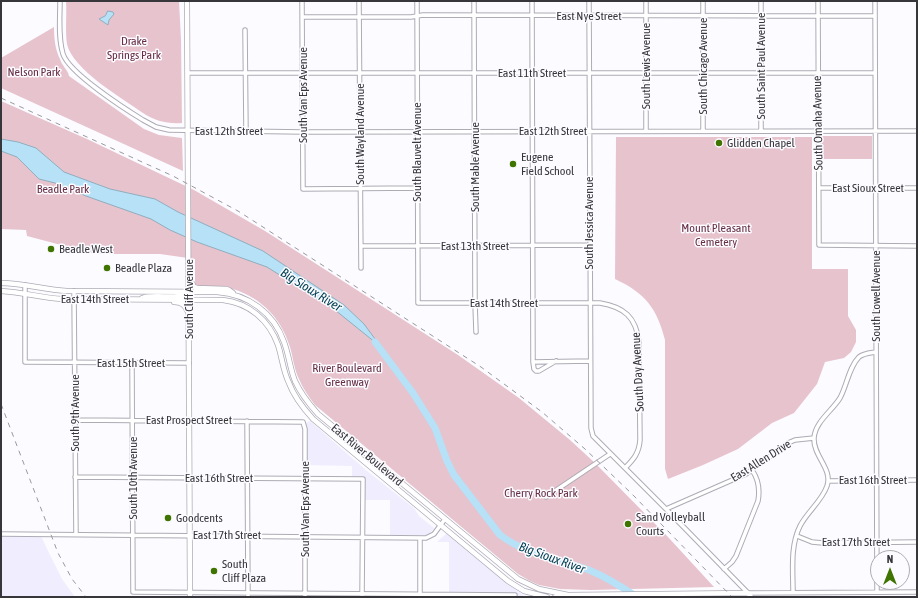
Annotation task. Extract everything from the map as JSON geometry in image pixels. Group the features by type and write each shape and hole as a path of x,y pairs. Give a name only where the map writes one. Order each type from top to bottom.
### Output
{"main road":[{"name":"South Cliff Avenue","path":"186,1 188,73 190,595"},
{"path":"189,277 194,287 226,289 232,293"},
{"name":"East 14th Street","path":"1,283 25,285 46,290 189,292"},
{"name":"East 14th Street","path":"1,291 25,293 46,298 189,299"},
{"path":"139,299 148,296 180,296 189,292"},
{"name":"East River Boulevard","path":"189,292 232,293 243,297 264,310 278,328 284,341 295,380 302,395 312,407 334,427 523,582 539,589 568,595"},
{"path":"189,299 198,294 226,295 238,298 243,297"},
{"path":"139,299 147,302 181,303 189,312"},
{"name":"East River Boulevard","path":"189,299 231,301 248,308 259,316 268,326 275,338 288,382 296,399 306,412 441,526 514,585 530,593 547,597"},
{"path":"554,597 568,595 749,595"}],"street":[{"name":"East 12th Street","path":"60,1 62,47 64,55 74,70 87,81 144,120 162,129 188,131 303,132 917,131"},
{"name":"South Van Eps Avenue","path":"302,1 304,189 361,189"},
{"name":"South Wayland Avenue","path":"360,1 361,268"},
{"name":"South Blauvelt Avenue","path":"417,1 418,303"},
{"name":"South Mable Avenue","path":"474,1 476,332"},
{"path":"532,1 532,362 534,369 539,371 556,361"},
{"name":"South Jessica Avenue","path":"589,1 591,428 593,436 598,443 610,454"},
{"name":"South Lewis Avenue","path":"646,1 646,131"},
{"name":"South Chicago Avenue","path":"703,131 704,1"},
{"name":"South Saint Paul Avenue","path":"761,1 761,131"},
{"name":"South Omaha Avenue","path":"818,1 819,246 876,246"},
{"name":"South Lowell Avenue","path":"875,1 877,592"},
{"name":"East Nye Street","path":"302,16 875,16"},
{"path":"246,30 246,131"},
{"name":"East 11th Street","path":"188,73 875,73"},
{"path":"361,189 418,188"},
{"name":"East Sioux Street","path":"819,188 917,188"},
{"name":"East 13th Street","path":"361,246 589,245"},
{"path":"876,246 917,246"},
{"path":"25,285 25,293"},
{"name":"South 9th Avenue","path":"74,291 76,534"},
{"name":"East 15th Street","path":"25,293 25,362 189,363"},
{"name":"East 14th Street","path":"418,303 590,303"},
{"name":"South Day Avenue","path":"590,303 611,305 623,311 631,319 638,335 640,448 635,458 625,468"},
{"path":"793,592 794,549 800,526 825,491 829,480 828,472 814,445 815,432 840,398 857,359 865,353 876,352"},
{"path":"532,362 590,360"},
{"name":"South 10th Avenue","path":"132,363 133,592 190,595"},
{"name":"East Prospect Street","path":"75,420 303,422"},
{"path":"247,421 248,597"},
{"name":"South Van Eps Avenue","path":"303,422 305,429 305,595"},
{"name":"East Allen Drive","path":"666,510 712,490 752,470 788,443 795,440 814,438"},
{"path":"546,497 610,454 749,595 793,592 917,592"},
{"path":"724,569 736,556 758,501 760,492 756,475 752,470"},
{"name":"East 16th Street","path":"76,477 363,479 362,537"},
{"name":"East 16th Street","path":"829,480 917,480"},
{"name":"East 17th Street","path":"1,534 248,535 420,538 432,536 445,519"},
{"name":"East 17th Street","path":"797,536 812,542 823,543 917,542"},
{"path":"362,537 362,595"},
{"path":"420,538 420,595"},
{"path":"190,595 248,592 305,595 516,594"}],"shaded area":[{"path":"310,421 367,471 414,508 419,516 434,528 430,533 426,535 390,535 390,500 364,500 365,477 352,477 352,466 306,465 306,423"},
{"path":"447,533 525,597 422,597 449,596 449,542 437,542"},
{"path":"1,534 40,534 62,579 75,597 1,597"}],"green space":[{"name":"Drake Springs Park","path":"66,1 179,1 182,123 161,121 148,116 99,83 78,63 71,54 67,44"},
{"name":"Nelson Park","path":"54,27 57,51 69,76 144,129 159,135 182,138 183,171 1,88 1,58"},
{"path":"1,101 87,139 194,190 265,231 458,355 519,398 570,440 595,463 668,537 714,587 591,590 560,589 539,585 530,581 518,574 315,405 301,383 286,336 274,316 258,301 238,291 222,286 195,286 195,259 160,254 95,254 27,236 26,230 1,229"},
{"path":"822,136 872,136 872,159 822,159"},
{"name":"Mount Pleasant Cemetery","path":"616,137 812,137 812,269 848,269 848,316 856,330 856,342 851,352 844,358 825,362 817,384 794,413 772,423 738,449 668,479 665,469 665,340 654,310 642,296 615,279"}],"water":[{"path":"108,11 113,12 114,14 109,20 108,25 99,19 105,16"},
{"path":"1,139 18,142 36,148 64,172 110,189 155,199 178,212 263,251 344,305 364,324 381,347 335,310 267,267 197,242 170,230 151,219 86,196 55,183 39,179 17,157 1,151"}],"waterway":[{"name":"Big Sioux River","path":"375,342 413,393 435,428 447,461 454,475 500,535 510,542 532,552 589,570 614,582 637,597"}],"railway":[{"path":"1,98 173,176 238,211 481,367 542,412 585,449 632,494 732,597"},
{"path":"1,404 58,553 72,579 86,597"}],"place":[{"name":"Glidden Chapel","path":"719,143"},
{"name":"Eugene Field School","path":"513,164"},
{"name":"Beadle West","path":"51,249"},
{"name":"Beadle Plaza","path":"107,268"},
{"name":"Goodcents","path":"168,518"},
{"name":"Sand Volleyball Courts","path":"628,524"},
{"name":"South Cliff Plaza","path":"214,571"}],"park label":[{"name":"Beadle Park","path":"63,189"},
{"name":"River Boulevard Greenway","path":"347,375"},
{"name":"Cherry Rock Park","path":"541,493"}]}
